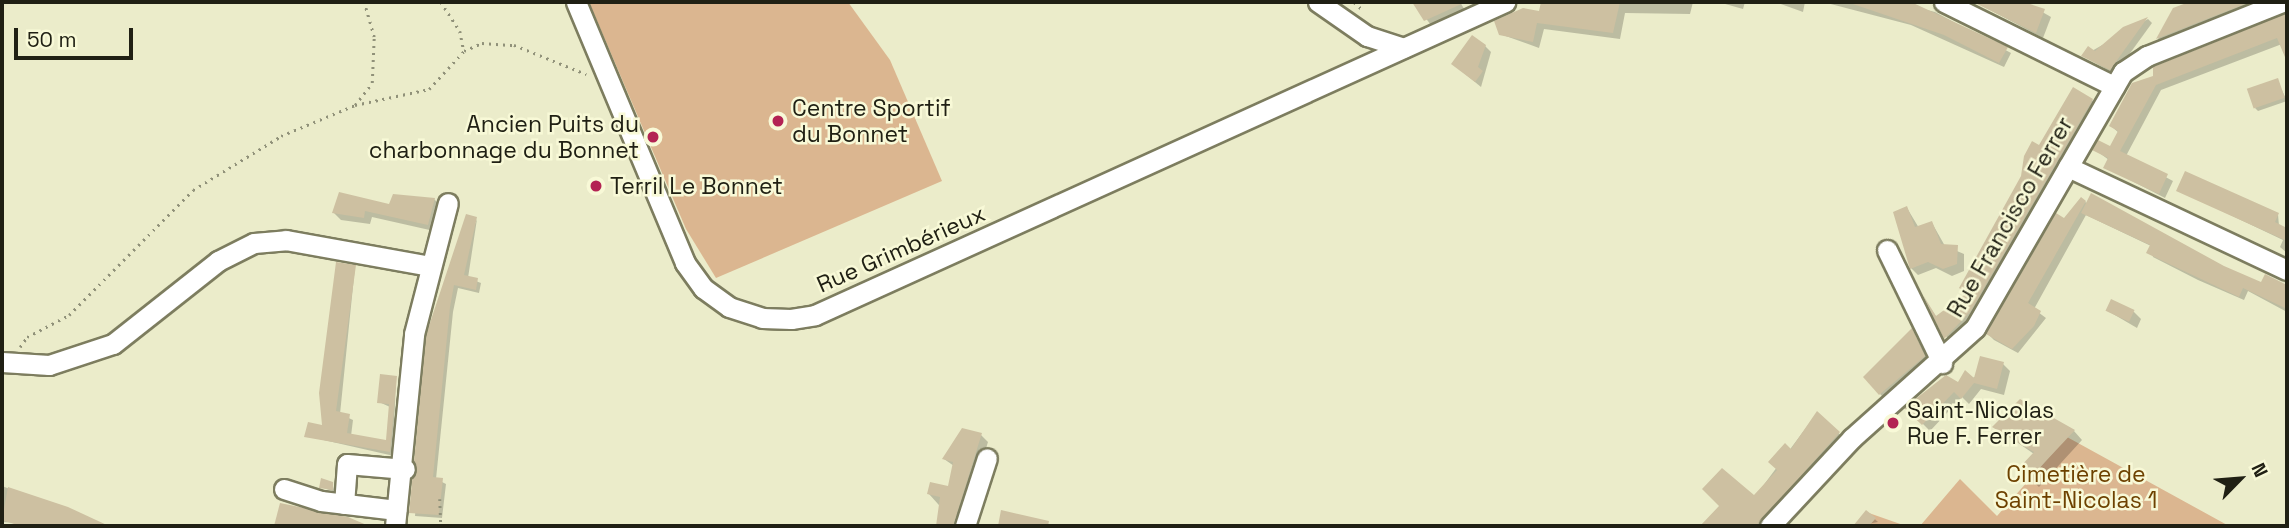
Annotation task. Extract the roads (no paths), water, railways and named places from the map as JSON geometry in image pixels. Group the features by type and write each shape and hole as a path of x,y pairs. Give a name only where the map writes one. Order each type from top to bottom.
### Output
{"street":[{"name":"Rue Grimbérieux","path":"576,2 685,263 703,288 762,318 791,319 815,315 1403,48 1474,7 1505,2"},
{"path":"1318,2 1367,36 1403,48"},
{"path":"1944,2 2113,86"},
{"name":"Rue Francisco Ferrer","path":"1770,526 1852,438 1942,363 1975,328 2113,86 2147,56 2282,2"},
{"path":"2068,167 2287,270"},
{"path":"284,489 366,507 396,518 405,469 414,334 448,203"},
{"path":"9,363 67,362 113,344 218,261 254,243 286,240 430,266"},
{"path":"1887,250 1942,363"},
{"path":"965,526 988,458"},
{"path":"344,504 347,464 405,469"},
{"path":"366,507 374,526"}],"place":[{"name":"Centre Sportif du Bonnet","path":"778,121"},
{"name":"Ancien Puits du charbonnage du Bonnet","path":"653,137"},
{"name":"Terril Le Bonnet","path":"596,186"},
{"name":"Saint-Nicolas Rue F. Ferrer","path":"1893,423"}],"park label":[{"name":"Cimetière de Saint-Nicolas 1","path":"2076,487"}]}
